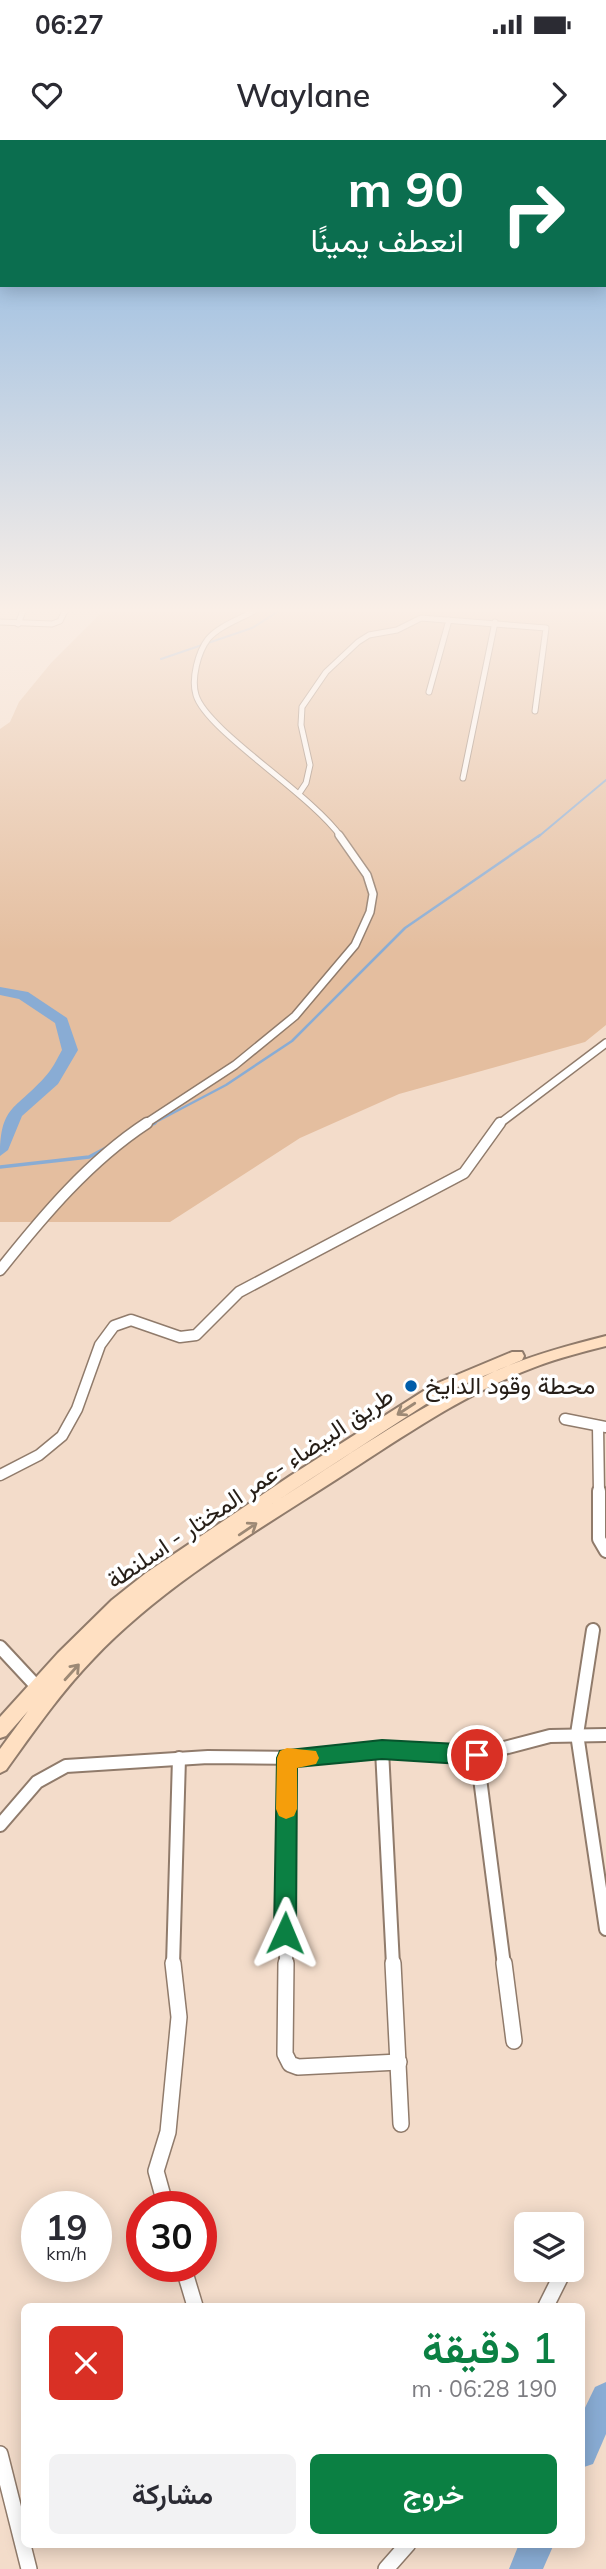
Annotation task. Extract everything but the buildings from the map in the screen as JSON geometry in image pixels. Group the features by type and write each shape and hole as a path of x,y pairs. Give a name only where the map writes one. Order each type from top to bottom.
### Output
{"main road":[{"name":"طريق البيضاء -عمر المختار - اسلنطة","path":"0,1764 43,1693 118,1605 152,1578 438,1389 528,1352 606,1332"},
{"name":"طريق البيضاء -عمر المختار - اسلنطة","path":"0,1730 141,1604 209,1554 414,1419 510,1369 606,1341"}],"street":[{"path":"0,1270 46,1213 95,1164 136,1130 235,1065 295,1016 355,945 370,912 373,894 367,875 334,827 300,792 217,724"},
{"path":"300,792 306,786 310,768 302,724"},
{"path":"463,778 474,724"},
{"path":"0,1475 41,1457 67,1432 102,1339 114,1325 132,1320 173,1336 190,1337 203,1331 225,1302 239,1292 464,1173 490,1133 506,1117 606,1043"},
{"path":"565,1419 602,1427 599,1539 606,1551"},
{"path":"593,1630 577,1734 606,1929"},
{"path":"0,1647 43,1693"},
{"path":"0,1825 21,1797 52,1770 102,1763 179,1758 287,1758 382,1750 477,1755 550,1736 606,1735"},
{"path":"382,1750 401,2124"},
{"path":"477,1755 514,2041"},
{"path":"162,2191 156,2171 168,2132 179,2017 172,1959 179,1758"},
{"path":"287,1758 285,2054 290,2064 298,2067 399,2062"},
{"path":"188,2282 194,2303"},
{"path":"548,2303 558,2282"},
{"path":"0,2454 21,2537"},
{"path":"24,2548 29,2569"},
{"path":"386,2569 404,2548"}],"shaded area":[{"path":"7,724 606,724 606,1025 585,1042 399,1094 300,1138 170,1222 0,1222 0,729"}],"waterway":[{"path":"538,837 606,780"},
{"path":"152,1124 226,1085 292,1041 405,928 540,835"},
{"path":"0,991 23,995 62,1021 70,1050 52,1080 15,1114 0,1150"},
{"path":"147,1127 155,1123"},
{"path":"0,1167 89,1157 106,1148"},
{"path":"585,2443 606,2398"},
{"path":"526,2569 535,2548"}],"slow traffic":[{"path":"286,1809 287,1758 309,1758"}],"place":[{"name":"محطة وقود الدايخ","path":"411,1386"}],"route":[{"path":"285,1933 287,1758 382,1750 477,1755"}]}
